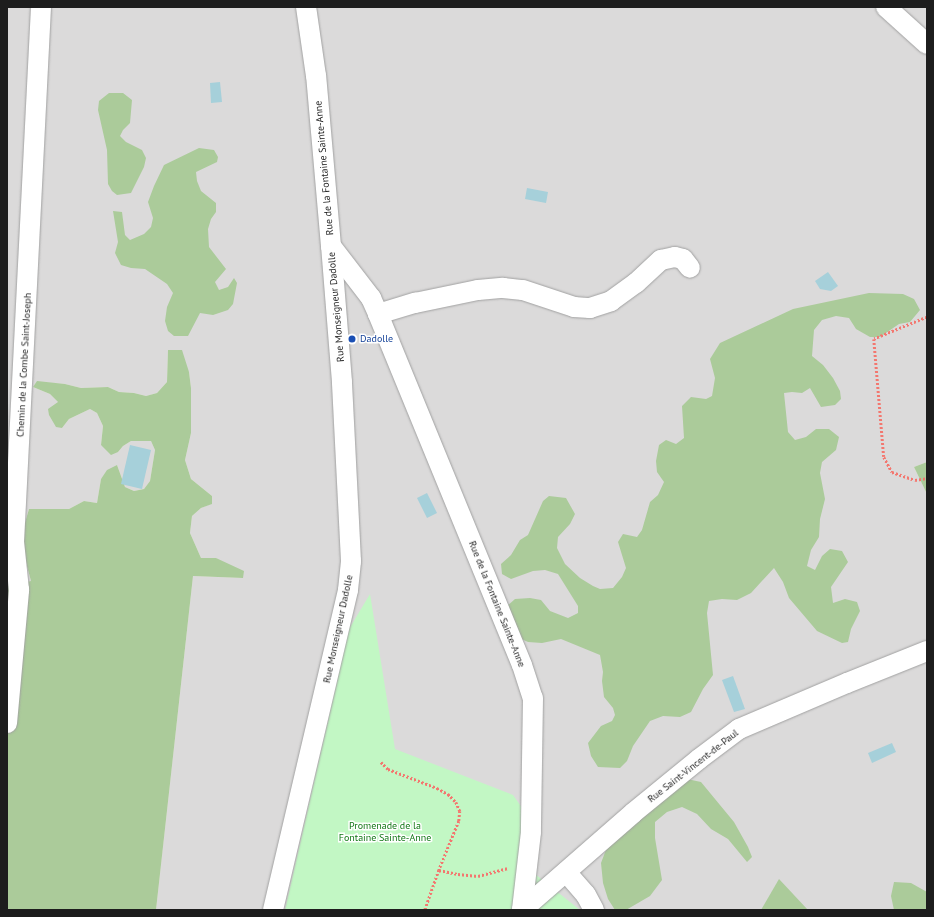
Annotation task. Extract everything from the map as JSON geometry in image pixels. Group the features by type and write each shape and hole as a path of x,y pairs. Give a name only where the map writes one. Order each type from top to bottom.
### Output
{"street":[{"name":"Chemin de la Combe Saint-Joseph","path":"7,723 19,590 14,542 41,7"},
{"name":"Rue de la Fontaine Sainte-Anne","path":"306,7 316,76 331,246 371,298 522,665 533,698 531,832 522,910"},
{"path":"886,7 927,44"},
{"name":"Rue Monseigneur Dadolle","path":"273,910 348,590 351,561 342,382 331,246"},
{"path":"378,314 415,303 478,290 503,288 523,290 574,307 590,308 611,301 636,283 660,260 675,257 683,259 690,268"},
{"name":"Rue Saint-Vincent-de-Paul","path":"566,872 699,759 739,729 927,651"},
{"path":"522,910 566,872 586,895 594,910"}],"path":[{"path":"927,317 874,338 884,457 892,472 915,480 927,478"},
{"path":"381,762 388,769 437,788 448,794 456,802 460,811 459,821 425,910"},
{"path":"439,870 478,876 510,868 527,871"}],"shaded area":[{"path":"7,7 927,7 927,462 914,467 927,494 927,910 156,910 193,576 242,578 216,558 201,558 190,533 192,516 201,508 211,504 212,496 191,479 185,460 191,433 191,388 189,372 168,350 167,382 157,393 146,396 134,393 119,392 108,387 81,388 65,384 37,382 33,387 50,394 58,402 62,428 69,419 90,409 97,413 103,426 101,445 118,452 123,446 131,441 151,441 155,450 150,481 144,489 134,491 125,487 117,465 101,479 97,503 84,501 69,509 29,509 20,540 31,581 7,586"}],"green space":[{"path":"109,93 123,93 132,100 130,123 123,130 120,136 126,142 142,150 146,158 144,167 131,193 117,195 112,191 108,184 107,150 98,110 99,101"},
{"path":"199,148 214,150 218,157 217,162 196,172 197,181 201,191 216,203 216,212 211,219 208,229 209,247 226,269 215,282 219,290 228,287 234,278 237,283 233,304 228,310 213,315 200,313 188,336 174,336 168,331 165,321 167,307 173,293 167,284 145,269 131,268 121,265 115,253 118,242 113,211 122,212 125,235 130,240 144,234 151,227 153,218 148,202 164,165"},
{"path":"869,293 903,294 914,299 920,310 910,322 899,324 880,337 870,337 856,329 849,318 836,316 822,320 814,330 812,356 823,365 833,378 840,391 841,399 835,405 821,407 810,388 802,393 784,393 788,432 795,440 806,437 816,429 829,429 839,437 836,450 822,462 820,473 825,499 820,519 819,537 811,550 807,566 815,570 822,556 830,549 842,551 848,562 831,587 833,603 845,599 857,602 860,611 851,629 848,642 842,643 817,631 789,598 783,582 774,568 751,593 737,600 722,599 709,601 707,613 713,675 703,689 691,712 680,717 663,716 650,721 633,746 627,761 620,768 598,767 591,756 588,743 601,726 612,721 615,715 613,708 604,697 602,681 603,672 600,655 561,639 542,643 528,642 517,637 506,607 515,599 530,598 541,600 550,611 568,618 578,613 578,606 558,574 545,570 533,571 511,579 502,574 501,564 511,555 520,540 528,535 543,501 549,496 566,498 575,514 570,524 558,537 557,548 565,564 580,578 593,586 600,589 613,588 622,577 626,568 618,542 623,534 637,537 642,530 650,502 658,495 664,482 657,472 656,461 659,445 666,440 676,444 684,438 682,406 691,397 706,399 712,396 715,378 710,359 720,343 793,309"},
{"path":"168,350 182,350 189,372 191,388 191,433 185,460 191,479 212,496 212,504 201,508 192,516 190,533 201,558 216,558 244,571 243,578 193,576 156,910 7,910 7,586 31,581 20,540 29,509 69,509 84,501 97,503 101,479 107,470 117,465 125,487 134,491 144,489 150,481 155,450 151,441 131,441 123,446 118,452 111,455 101,445 103,426 97,413 90,409 69,419 62,428 56,427 49,415 48,409 58,402 50,394 33,387 37,381 65,384 81,388 108,387 119,392 134,393 146,396 157,393 167,382"},
{"path":"927,462 927,494 914,467"},
{"name":"Promenade de la Fontaine Sainte-Anne","path":"370,594 395,749 513,795 523,809 520,862 580,910 285,910 349,629"},
{"path":"687,779 701,782 734,822 752,857 747,862 728,839 711,829 697,814 682,807 667,812 655,822 655,838 662,880 650,896 626,910 615,910 608,899 603,883 601,863 610,839"},
{"path":"779,879 808,910 761,910"},
{"path":"894,882 911,883 927,892 927,910 894,910 891,896"}],"water":[{"path":"220,82 222,102 211,103 210,83"},
{"path":"527,188 548,192 546,203 525,199"},
{"path":"828,272 838,286 831,291 820,289 815,281"},
{"path":"130,445 151,450 142,489 121,484"},
{"path":"427,493 437,513 427,518 417,498"},
{"path":"733,676 745,709 734,712 722,680"},
{"path":"892,743 896,752 872,763 868,753"}],"place":[{"name":"Dadolle","path":"352,339"}]}
